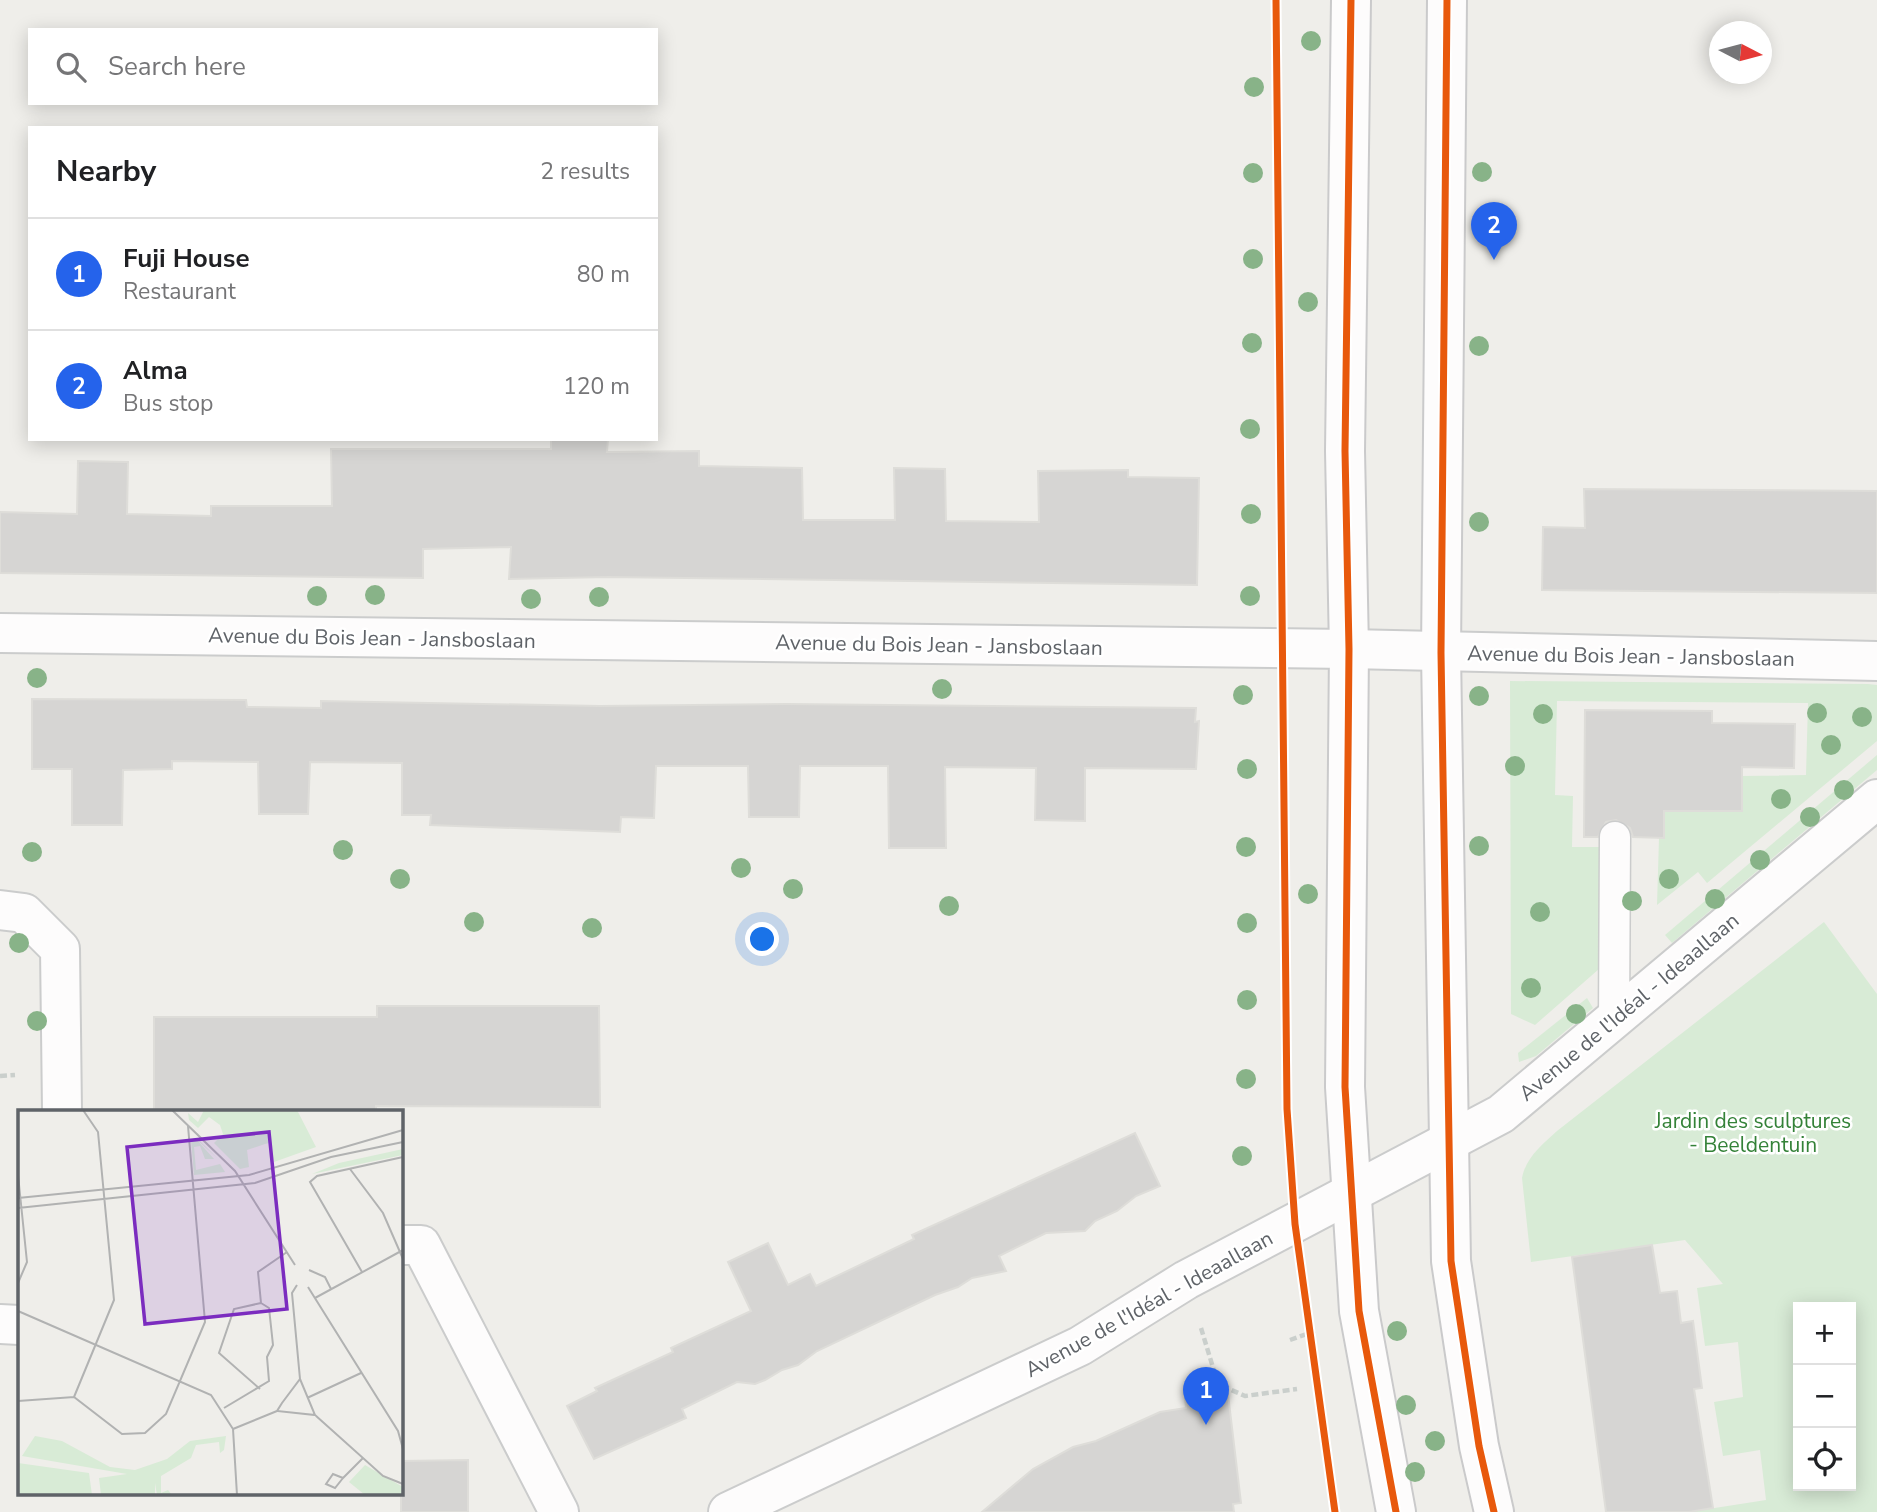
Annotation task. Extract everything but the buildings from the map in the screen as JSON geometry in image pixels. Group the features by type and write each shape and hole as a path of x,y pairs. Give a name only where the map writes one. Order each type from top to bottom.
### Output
{"street":[{"path":"1352,0 1345,451 1349,649 1345,1087 1359,1311 1396,1512"},
{"path":"1447,0 1441,653 1451,1261 1479,1446 1494,1512"},
{"name":"Avenue du Bois Jean - Jansboslaan","path":"0,633 1349,649 1877,661"},
{"name":"Avenue de l'Idéal - Ideaallaan","path":"728,1512 1080,1346 1186,1280 1501,1114 1877,799"},
{"path":"0,910 24,914 60,949 62,1110"},
{"path":"402,1245 421,1245 559,1512"},
{"path":"0,1324 18,1325"}],"lane":[{"path":"1614,1021 1615,837"}],"path":[{"path":"1197,1317 1218,1384 1245,1396 1297,1389"},
{"path":"1308,1319 1311,1346"}],"green space":[{"path":"1510,681 1877,685 1877,741 1707,883 1698,872 1657,905 1659,838 1664,837 1664,811 1741,811 1742,776 1806,775 1808,703 1557,701 1555,795 1573,796 1572,847 1601,847 1599,969 1535,1025 1511,1014"},
{"path":"1877,755 1877,770 1672,943 1665,935"},
{"name":"Jardin des sculptures - Beeldentuin","path":"1824,922 1877,994 1877,1512 1689,1512 1766,1500 1760,1450 1723,1456 1714,1402 1743,1397 1738,1342 1705,1346 1697,1288 1723,1284 1685,1240 1531,1262 1522,1178 1540,1146"},
{"path":"1587,998 1593,1008 1536,1056 1519,1062 1518,1053"}],"cycle path":[{"path":"1276,0 1287,1109 1295,1224 1335,1512"},
{"path":"1351,0 1345,451 1349,649 1345,1087 1359,1311 1396,1512"},
{"path":"1447,0 1441,653 1451,1261 1479,1446 1494,1512"}],"place":[{"name":"Alma","path":"1494,260"},
{"name":"Fuji House","path":"1206,1425"}]}
